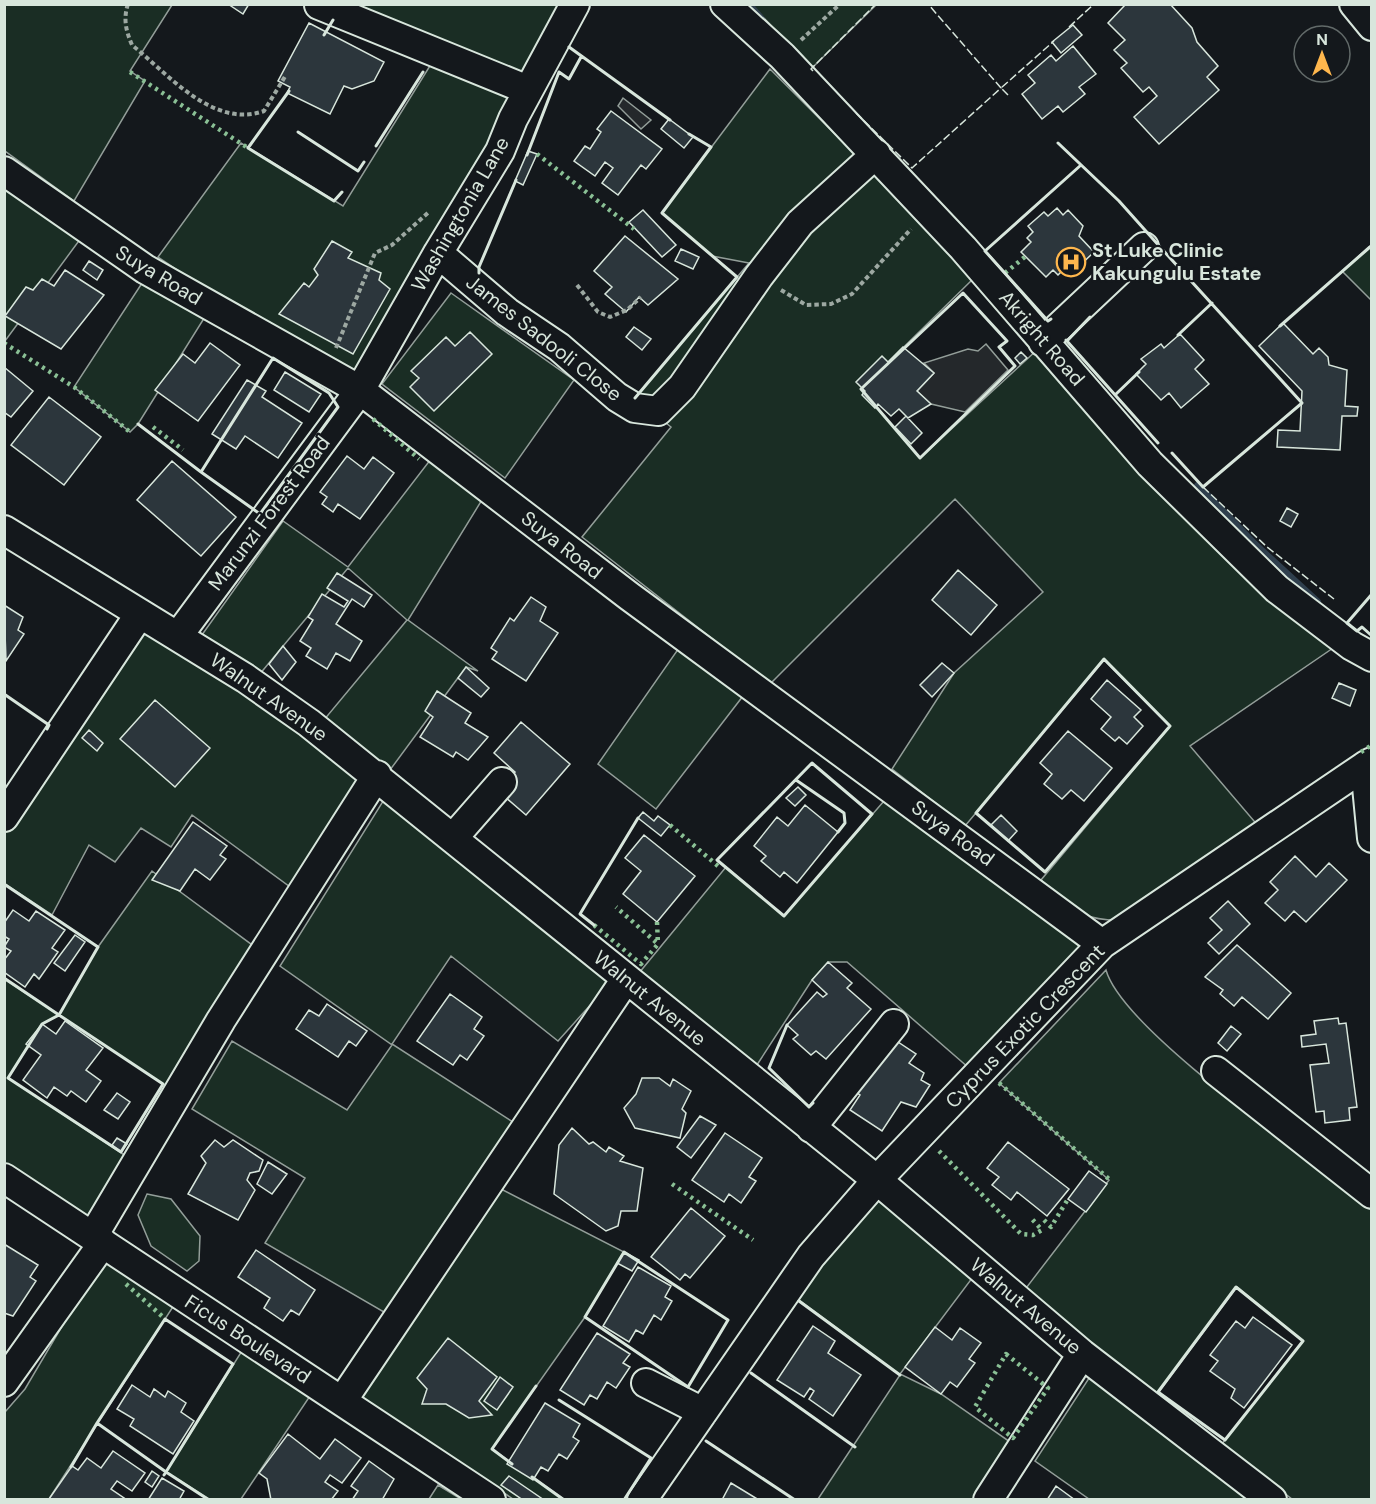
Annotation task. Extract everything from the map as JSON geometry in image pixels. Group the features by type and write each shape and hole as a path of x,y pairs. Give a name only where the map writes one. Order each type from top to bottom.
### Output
{"street":[{"name":"Washingtonia Lane","path":"360,390 438,253 500,152 528,90 575,4"},
{"name":"Akright Road","path":"725,4 782,56 928,210 1150,464 1277,589 1352,646 1371,657"},
{"path":"1354,4 1371,26"},
{"path":"319,5 528,90"},
{"path":"759,276 800,223 876,154"},
{"name":"Suya Road","path":"4,171 145,269 360,390 629,596 1102,944"},
{"path":"1043,342 1144,247"},
{"name":"James Sadooli Close","path":"438,253 507,312 559,347 617,397 635,408 658,411 682,387 759,276"},
{"name":"Marunzi Forest Road","path":"178,636 360,390"},
{"name":"Walnut Avenue","path":"4,530 245,678 377,775 877,1180 1082,1354 1272,1500"},
{"path":"4,817 139,615"},
{"path":"1368,764 1371,838"},
{"name":"Cyprus Exotic Crescent","path":"642,1500 811,1256 877,1180 1102,944 1368,764"},
{"path":"4,1382 98,1240 221,1020 377,775"},
{"path":"453,838 502,782"},
{"path":"342,1401 626,979"},
{"path":"811,1128 894,1024"},
{"path":"1216,1071 1371,1194"},
{"name":"Ficus Boulevard","path":"4,1178 491,1500"},
{"path":"988,1500 1082,1354"},
{"path":"646,1383 703,1412"}],"path":[{"path":"128,4 125,24 132,45 213,109 244,116 264,111 286,75"},
{"path":"782,56 840,4"},
{"path":"327,371 375,253 392,245 432,209"},
{"path":"759,276 806,305 831,304 852,294 928,210"},
{"path":"577,285 597,312 610,317 627,310 641,297"}],"green space":[{"path":"5,4 172,5 130,71 145,81 74,201 5,151"},
{"path":"342,5 561,5 436,267 355,381 261,326 158,257 241,143 343,206 433,61"},
{"path":"752,5 876,5 811,69"},
{"path":"770,69 904,203 974,278 861,389 920,458 1038,349 1190,524 1336,646 1190,746 1260,828 1124,920 1109,920 1086,915 1069,905 1041,880 1170,726 1104,660 965,826 892,769 954,673 1043,592 955,499 770,684 582,537 671,427 635,398 749,263 712,256 662,213"},
{"path":"5,183 84,234 5,341"},
{"path":"1371,245 1371,300 1342,271"},
{"path":"146,277 208,312 138,424 130,432 74,387"},
{"path":"451,293 574,380 505,478 382,384"},
{"path":"434,455 485,495 408,620 478,671 466,667 390,770 323,721 407,620 348,568 259,675 199,639 283,521 348,567"},
{"path":"145,632 167,640 370,779 297,892 192,815 171,847 141,828 115,862 89,845 52,915 5,884 5,832"},
{"path":"681,645 743,696 656,809 598,764"},
{"path":"385,798 611,982 558,1041 451,956 392,1044 513,1122 389,1315 265,1243 305,1178 192,1109 232,1041 347,1110 392,1045 280,966"},
{"path":"884,801 1076,941 1084,957 969,1068 847,962 828,962 812,980 753,1071 639,973 726,867 784,916"},
{"path":"152,871 259,950 172,1090 59,1015 98,947"},
{"path":"1106,970 1120,996 1182,1059 1267,1127 1371,1204 1371,1499 1292,1499 1221,1445 1303,1341 1237,1287 1155,1397 1023,1292 1109,1180 999,1083"},
{"path":"4,979 59,1015 42,1024 8,1078 132,1160 88,1217 5,1165"},
{"path":"497,1187 624,1252 585,1317 492,1449 564,1499 513,1499 363,1399 357,1389"},
{"path":"147,1194 171,1199 200,1236 199,1261 187,1271 151,1246 138,1215"},
{"path":"880,1196 976,1273 900,1374 941,1394 1023,1451 990,1499 818,1499 900,1375 791,1294"},
{"path":"115,1259 178,1299 49,1499 5,1500 5,1412 25,1389 97,1267"},
{"path":"245,1346 314,1390 241,1499 209,1499 166,1472"},
{"path":"1093,1372 1251,1499 1089,1499 1035,1461"},
{"path":"438,1485 461,1499 429,1499"}],"shaded area":[{"path":"623,98 651,120 641,129 618,106"},
{"path":"986,344 1008,370 965,412 931,404 917,391 934,373 924,363 968,349 978,351"}],"building":[{"path":"228,4 249,4 243,14"},
{"path":"1126,4 1170,4 1192,28 1197,42 1218,66 1207,77 1219,90 1159,144 1134,117 1157,96 1149,87 1143,92 1121,68 1127,63 1114,50 1125,40 1108,23"},
{"path":"309,23 384,62 374,81 352,89 344,86 330,114 287,93 290,87 278,81"},
{"path":"1073,25 1082,35 1061,53 1052,42"},
{"path":"1073,46 1096,74 1079,87 1085,94 1063,112 1058,106 1042,119 1022,94 1035,83 1028,75 1051,55 1056,61"},
{"path":"611,111 662,149 646,169 641,165 618,195 602,183 613,168 605,162 595,176 574,161 585,146 590,149 601,132 597,129"},
{"path":"669,119 693,137 684,148 661,129"},
{"path":"528,151 537,154 523,185 515,181"},
{"path":"1057,208 1063,215 1068,210 1083,226 1079,236 1094,252 1070,275 1064,269 1058,275 1053,270 1046,277 1021,252 1031,242 1027,238 1033,232 1028,226 1044,212 1048,216"},
{"path":"643,210 676,245 662,257 629,222"},
{"path":"625,236 678,279 648,305 639,297 626,312 605,294 612,287 594,271"},
{"path":"332,241 352,252 348,258 381,273 379,280 390,289 353,354 279,314 304,283 309,287 318,275 314,269"},
{"path":"681,249 699,257 693,269 675,261"},
{"path":"89,261 103,270 97,280 83,270"},
{"path":"65,270 104,295 61,349 5,316 26,287 33,290 42,279 54,286"},
{"path":"1283,323 1313,354 1319,348 1328,357 1329,365 1347,370 1345,406 1358,407 1357,416 1342,416 1340,450 1277,447 1278,430 1300,431 1302,391 1259,346"},
{"path":"634,327 651,339 642,350 626,337"},
{"path":"470,332 492,354 434,411 410,387 419,378 411,371 446,337 455,346"},
{"path":"1180,334 1204,360 1195,369 1209,384 1181,408 1169,393 1161,400 1136,374 1146,364 1141,359 1161,344 1164,348"},
{"path":"210,343 240,365 198,421 155,390 183,354 195,363"},
{"path":"903,347 934,373 917,391 931,404 908,418 899,409 891,416 878,404 875,408 862,395 865,391 856,382 882,356 888,362"},
{"path":"1021,352 1027,358 1020,364 1015,358"},
{"path":"4,367 33,391 11,417 4,412"},
{"path":"285,372 321,394 309,412 274,390"},
{"path":"247,380 266,391 262,397 302,423 278,458 245,436 236,449 212,434"},
{"path":"49,397 101,437 64,485 11,445"},
{"path":"906,416 922,433 911,444 895,427"},
{"path":"347,456 364,469 373,457 394,473 360,519 338,504 333,512 322,504 327,497 320,492"},
{"path":"172,461 236,517 201,556 137,500"},
{"path":"1287,508 1298,514 1291,527 1280,521"},
{"path":"958,570 997,605 971,635 932,600"},
{"path":"337,573 372,595 364,607 352,599 336,624 362,641 350,661 336,653 327,669 306,656 311,648 300,641 313,620 308,617 322,594 344,607 348,601 327,588"},
{"path":"531,597 546,607 540,621 558,633 526,681 492,659 497,652 491,648 510,618 514,621"},
{"path":"4,605 23,617 18,630 24,634 6,661"},
{"path":"283,646 296,662 282,680 269,664"},
{"path":"942,663 954,673 932,697 920,685"},
{"path":"466,667 489,688 481,697 458,678"},
{"path":"1107,680 1141,710 1134,717 1143,726 1127,744 1119,737 1115,741 1101,729 1111,717 1091,699"},
{"path":"1339,683 1356,690 1350,706 1332,698"},
{"path":"437,691 471,713 465,723 488,737 468,760 456,752 453,757 420,737 433,717 425,711"},
{"path":"155,700 210,748 175,787 120,739"},
{"path":"521,722 570,764 526,815 498,791 515,772 494,753"},
{"path":"89,730 103,743 97,751 82,738"},
{"path":"1068,731 1112,768 1084,801 1071,790 1062,799 1044,784 1052,774 1040,763"},
{"path":"798,787 806,795 795,806 786,798"},
{"path":"805,805 838,832 797,883 784,872 780,877 761,861 766,856 754,846 777,817 788,826"},
{"path":"643,812 654,821 658,816 670,825 661,836 638,818"},
{"path":"1001,815 1017,831 1008,841 991,825"},
{"path":"193,822 227,846 220,855 226,859 210,880 195,869 180,891 152,880"},
{"path":"644,835 695,876 657,922 623,894 641,871 625,858"},
{"path":"1295,856 1316,877 1329,863 1347,880 1306,922 1294,911 1285,921 1265,903 1278,890 1270,882"},
{"path":"1228,901 1250,924 1219,954 1208,943 1222,930 1210,918"},
{"path":"13,910 29,921 36,911 65,930 52,948 58,952 39,979 34,974 25,987 4,972 4,960 11,951 4,947 9,939 4,936 4,923"},
{"path":"75,935 85,942 65,971 54,963"},
{"path":"1237,945 1291,993 1268,1019 1242,997 1234,1006 1220,994 1223,990 1205,977"},
{"path":"828,962 852,983 847,988 871,1009 826,1059 816,1051 811,1055 793,1039 798,1035 787,1025 817,992 823,997 827,994 812,980"},
{"path":"450,994 482,1017 474,1029 484,1036 467,1060 460,1055 453,1065 417,1041"},
{"path":"327,1004 367,1031 356,1046 349,1041 338,1057 296,1029 309,1010 319,1016"},
{"path":"1338,1018 1339,1024 1346,1023 1357,1107 1349,1108 1350,1120 1325,1123 1324,1111 1316,1112 1310,1065 1329,1063 1326,1044 1302,1047 1301,1036 1316,1034 1314,1021"},
{"path":"65,1021 103,1048 86,1070 101,1081 86,1102 71,1091 67,1096 54,1087 47,1098 23,1080 41,1055 26,1044 42,1024 56,1034"},
{"path":"1231,1026 1241,1034 1227,1051 1218,1043"},
{"path":"889,1036 916,1054 909,1063 924,1073 921,1080 930,1085 916,1107 901,1102 882,1131 850,1110 860,1095 853,1090"},
{"path":"642,1078 659,1078 670,1086 673,1079 691,1091 682,1109 686,1113 680,1138 635,1128 624,1108 636,1094"},
{"path":"117,1093 130,1102 118,1119 104,1110"},
{"path":"700,1116 716,1125 691,1158 677,1147"},
{"path":"572,1128 589,1144 593,1142 606,1152 609,1147 624,1156 620,1161 643,1168 637,1211 621,1211 618,1226 606,1231 554,1194 559,1145"},
{"path":"725,1133 762,1158 749,1177 756,1181 741,1203 729,1194 724,1202 692,1180"},
{"path":"117,1138 127,1144 121,1152 112,1145"},
{"path":"215,1140 224,1147 233,1140 263,1160 259,1171 250,1173 247,1180 255,1190 238,1220 188,1194 206,1163 201,1156"},
{"path":"1008,1142 1069,1189 1047,1216 1017,1192 1011,1200 992,1185 999,1177 987,1168"},
{"path":"268,1162 287,1174 272,1194 257,1184"},
{"path":"1089,1171 1107,1184 1086,1212 1068,1199"},
{"path":"691,1208 725,1236 690,1278 685,1274 680,1280 651,1257"},
{"path":"4,1244 38,1265 30,1277 36,1281 13,1316 4,1313"},
{"path":"256,1250 315,1290 299,1315 291,1310 283,1321 264,1308 270,1298 238,1277"},
{"path":"624,1252 639,1260 632,1271 617,1263"},
{"path":"638,1267 671,1286 665,1297 672,1301 661,1320 654,1315 643,1334 636,1330 629,1342 603,1326"},
{"path":"1253,1317 1292,1345 1244,1408 1231,1398 1235,1389 1210,1371 1218,1361 1210,1355 1236,1321 1245,1328"},
{"path":"813,1326 835,1341 828,1353 861,1375 833,1416 809,1399 814,1391 810,1388 804,1397 777,1380"},
{"path":"935,1327 952,1340 960,1328 981,1343 969,1359 975,1363 957,1387 950,1382 941,1394 905,1367"},
{"path":"597,1333 630,1354 623,1363 630,1367 616,1388 607,1382 597,1399 590,1395 584,1405 560,1390"},
{"path":"448,1338 497,1377 479,1401 492,1415 469,1418 446,1404 422,1404 427,1389 417,1378"},
{"path":"500,1377 513,1387 497,1410 484,1401"},
{"path":"132,1385 150,1397 154,1389 165,1397 168,1391 186,1403 181,1412 194,1421 173,1454 130,1426 134,1419 117,1409"},
{"path":"545,1403 580,1424 573,1437 579,1441 567,1459 559,1454 548,1471 541,1467 533,1480 507,1464"},
{"path":"288,1434 320,1459 335,1439 361,1458 342,1483 330,1475 325,1482 338,1491 331,1500 271,1500 267,1479 259,1473"},
{"path":"113,1451 145,1473 132,1491 117,1481 111,1489 127,1500 49,1499 72,1466 78,1470 87,1458 101,1468"},
{"path":"369,1461 394,1479 382,1500 352,1500 358,1491 351,1486"},
{"path":"152,1471 159,1476 152,1487 145,1482"},
{"path":"509,1476 544,1500 523,1500 501,1485"},
{"path":"162,1478 184,1491 179,1500 148,1500"},
{"path":"731,1483 759,1500 722,1500"},
{"path":"1056,1486 1075,1500 1047,1500"}],"waterway":[{"path":"748,4 761,19"},
{"path":"1198,486 1254,544 1317,602"}],"hedge":[{"path":"130,72 248,148"},
{"path":"537,154 634,229"},
{"path":"1005,273 1026,256 1028,258"},
{"path":"4,343 74,387 130,432"},
{"path":"373,419 419,459"},
{"path":"153,427 183,450"},
{"path":"1361,752 1372,745"},
{"path":"670,825 718,866"},
{"path":"594,925 641,964 658,944 616,907"},
{"path":"657,922 658,944"},
{"path":"999,1083 1110,1180"},
{"path":"939,1151 1021,1234 1033,1235 1042,1230 1032,1219"},
{"path":"672,1184 753,1240"},
{"path":"1044,1220 1051,1227 1068,1199"},
{"path":"126,1284 163,1317"},
{"path":"1006,1354 1048,1388 1013,1438 975,1407 1006,1354"}],"fence":[{"path":"813,71 811,69 876,4"},
{"path":"856,113 912,168 1001,88 928,4"},
{"path":"1069,27 1094,4"},
{"path":"1008,95 1001,88 1054,41"},
{"path":"1203,487 1267,547 1334,599"}],"wall":[{"path":"324,35 333,20"},
{"path":"569,47 670,120"},
{"path":"527,155 559,72 569,79 581,57"},
{"path":"376,146 423,72"},
{"path":"289,91 248,148 334,201 342,192"},
{"path":"298,132 358,171 364,162"},
{"path":"635,398 737,277 662,213 711,147 689,134"},
{"path":"1058,143 1119,201 1161,248"},
{"path":"1051,319 1048,321 985,251 1081,165"},
{"path":"479,273 479,267 516,180"},
{"path":"1280,326 1370,247"},
{"path":"1155,254 1161,248 1302,403 1203,487 1172,453"},
{"path":"963,293 1007,341 999,347 1015,366 920,458 861,389 963,293"},
{"path":"1178,335 1212,303"},
{"path":"1067,341 1090,317"},
{"path":"1066,340 1158,443"},
{"path":"273,358 329,393 338,407 260,514 201,472 273,358"},
{"path":"1115,395 1139,372"},
{"path":"138,424 201,472"},
{"path":"1372,594 1347,623 1357,631 1362,627 1372,636"},
{"path":"1104,659 1170,726 1045,872 976,813 1104,659"},
{"path":"4,694 49,725 47,729"},
{"path":"812,763 872,814 784,916 717,860 812,763"},
{"path":"796,780 844,813 845,823 838,832"},
{"path":"594,925 580,914 638,818"},
{"path":"4,884 98,947 59,1015 4,978"},
{"path":"59,1015 163,1084 121,1152 8,1078 42,1024 59,1015"},
{"path":"787,1025 769,1068 809,1107 813,1103"},
{"path":"624,1252 728,1320 688,1387 585,1317 624,1252"},
{"path":"1236,1287 1303,1341 1225,1440 1158,1392 1236,1287"},
{"path":"799,1301 900,1375"},
{"path":"165,1319 233,1364 166,1472 97,1423 165,1319"},
{"path":"751,1373 855,1447"},
{"path":"512,1464 492,1449 536,1386"},
{"path":"559,1400 651,1458 624,1500"},
{"path":"71,1467 97,1423"},
{"path":"706,1441 795,1500"},
{"path":"164,1475 166,1472 209,1500"},
{"path":"532,1477 564,1500"}],"place":[{"name":"St Luke Clinic Kakungulu Estate","path":"1071,262"}]}
